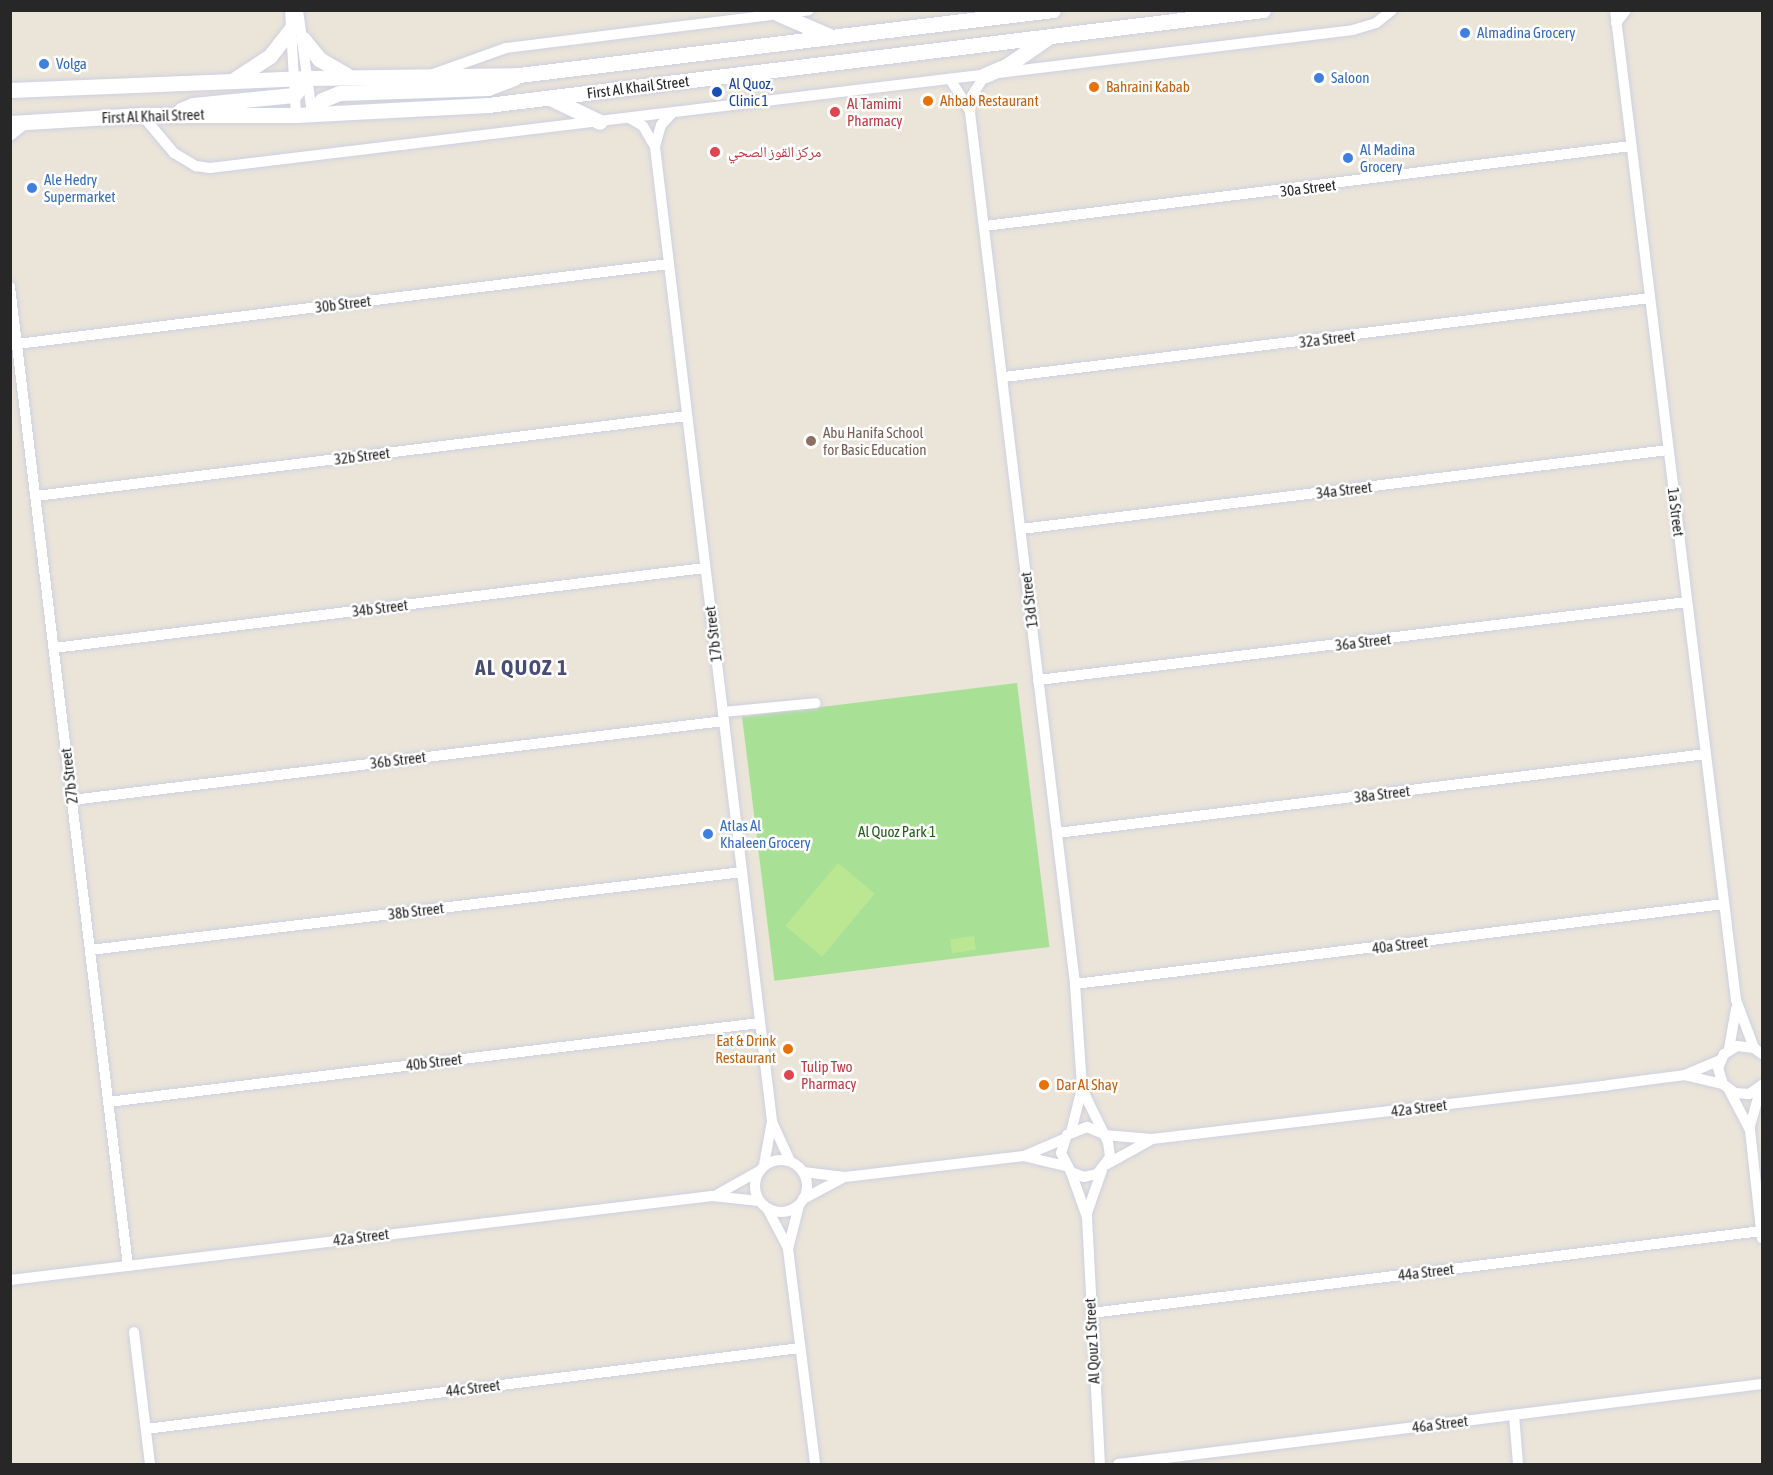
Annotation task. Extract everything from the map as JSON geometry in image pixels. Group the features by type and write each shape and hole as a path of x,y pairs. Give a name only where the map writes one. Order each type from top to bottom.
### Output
{"main road":[{"name":"First Al Khail Street","path":"10,90 301,78 519,75 1053,10"},
{"name":"First Al Khail Street","path":"10,123 142,115 296,115 426,110 550,98 1263,10"},
{"path":"779,14 835,38"},
{"path":"231,81 270,56 290,30"},
{"path":"985,75 1008,65 1049,37"},
{"path":"303,39 329,67 352,77"},
{"path":"312,114 322,100 339,93 488,88 519,75"},
{"path":"178,115 189,105 294,95 301,78"},
{"path":"550,98 600,122"}],"street":[{"path":"290,10 290,30 312,114"},
{"path":"298,10 303,39 301,78"},
{"path":"433,75 506,48 809,10"},
{"path":"142,115 174,153 196,166 210,168 1360,29 1376,23 1392,10"},
{"name":"1a Street","path":"1615,10 1736,1000 1729,1049"},
{"path":"1616,23 1626,10"},
{"name":"13d Street","path":"985,75 975,88 970,112 1004,377 1075,984 1082,1088 1068,1135"},
{"name":"13d Street","path":"950,79 970,112"},
{"path":"294,95 296,115"},
{"path":"655,147 658,132 672,113"},
{"name":"17b Street","path":"630,118 643,126 655,147 772,1121 790,1161"},
{"path":"10,136 27,123"},
{"name":"30a Street","path":"985,226 1631,146"},
{"name":"30b Street","path":"17,344 669,264"},
{"name":"27b Street","path":"10,287 128,1266"},
{"name":"32a Street","path":"1004,377 1650,298"},
{"name":"32b Street","path":"36,496 687,416"},
{"name":"34a Street","path":"1021,529 1668,450"},
{"name":"34b Street","path":"54,648 705,568"},
{"name":"36a Street","path":"1038,680 1687,602"},
{"name":"36b Street","path":"72,800 724,717 816,703"},
{"name":"38a Street","path":"1057,832 1706,754"},
{"name":"38b Street","path":"90,950 742,872"},
{"name":"40a Street","path":"1075,984 1724,904"},
{"name":"1a Street","path":"1736,1000 1760,1052"},
{"name":"40b Street","path":"108,1102 760,1023"},
{"path":"1750,1130 1726,1087 1720,1060 1729,1049 1746,1045 1760,1052"},
{"name":"42a Street","path":"1103,1134 1152,1139 1685,1075 1720,1060"},
{"name":"42a Street","path":"1685,1075 1749,1094 1762,1086"},
{"path":"1762,1086 1750,1130 1762,1235"},
{"name":"13d Street","path":"1082,1088 1103,1134"},
{"name":"17b Street","path":"762,1168 772,1121"},
{"path":"815,1464 788,1249 763,1204 755,1181 762,1168 777,1160 790,1161 803,1172 844,1177 1024,1156 1086,1127 1103,1134 1110,1149 1105,1167 1084,1177 1068,1169 1024,1156"},
{"path":"1068,1135 1061,1153 1068,1169"},
{"name":"42a Street","path":"1105,1167 1152,1139"},
{"name":"Al Qouz 1 Street","path":"1087,1216 1105,1167"},
{"name":"42a Street","path":"712,1196 762,1168"},
{"name":"Al Qouz 1 Street","path":"1068,1169 1087,1216 1100,1464"},
{"path":"788,1249 801,1202 807,1191 803,1172"},
{"path":"763,1204 784,1212 844,1177"},
{"name":"42a Street","path":"10,1280 712,1196 763,1204"},
{"name":"44a Street","path":"1091,1313 1762,1235"},
{"path":"134,1332 150,1464"},
{"name":"44c Street","path":"146,1429 800,1348"},
{"name":"46a Street","path":"1118,1464 1762,1384"},
{"path":"1514,1415 1518,1464"}],"green space":[{"name":"Al Quoz Park 1","path":"1017,683 1049,947 774,981 742,717"},
{"path":"838,863 875,894 822,957 785,926"},
{"path":"974,936 976,950 952,953 950,939"}],"place":[{"name":"Almadina Grocery","path":"1465,33"},
{"name":"Volga","path":"44,64"},
{"name":"Saloon","path":"1319,78"},
{"name":"Bahraini Kabab","path":"1094,87"},
{"name":"Al Quoz, Clinic 1","path":"717,92"},
{"name":"Ahbab Restaurant","path":"928,101"},
{"name":"Al Tamimi Pharmacy","path":"835,112"},
{"name":"مركز القوز الصحي","path":"715,152"},
{"name":"Al Madina Grocery","path":"1348,158"},
{"name":"Ale Hedry Supermarket","path":"32,188"},
{"name":"Abu Hanifa School for Basic Education","path":"811,441"},
{"name":"Atlas Al Khaleen Grocery","path":"708,834"},
{"name":"Eat & Drink Restaurant","path":"788,1049"},
{"name":"Tulip Two Pharmacy","path":"789,1075"},
{"name":"Dar Al Shay","path":"1044,1085"}],"district":[{"name":"AL QUOZ 1","path":"522,667"}]}
